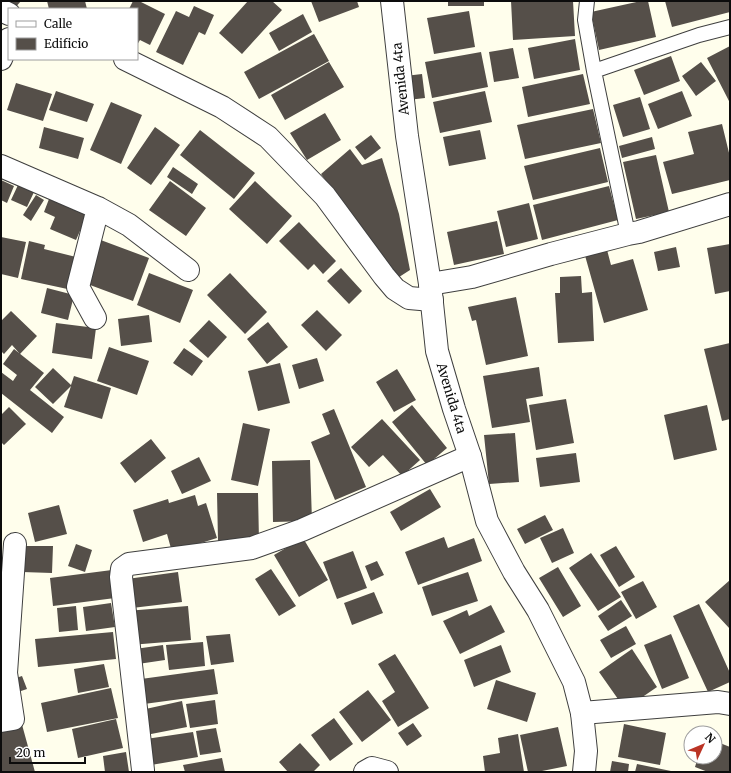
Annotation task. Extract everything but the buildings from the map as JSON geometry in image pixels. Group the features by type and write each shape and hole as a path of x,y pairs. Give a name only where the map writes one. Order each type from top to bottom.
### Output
{"street":[{"name":"Avenida 4ta","path":"392,1 407,136 431,292 437,351 470,456 487,521 514,572 538,610 574,682 582,713 586,751 584,772"},
{"path":"1,59 8,42"},
{"path":"127,60 222,107 268,137 325,196 395,289 409,298 431,292 472,277 551,254 639,232 730,204"},
{"path":"1,166 98,208 129,225 188,270"},
{"path":"95,318 78,287 98,208"},
{"path":"143,770 121,577 122,569 129,564 252,548 302,530 470,456"},
{"path":"1,721 13,719 6,673 15,544"},
{"path":"582,713 726,699"},
{"path":"366,772 372,768 387,772"}],"lane":[{"path":"587,1 585,20 594,71 628,234"},
{"path":"594,71 700,35 730,27"}]}
